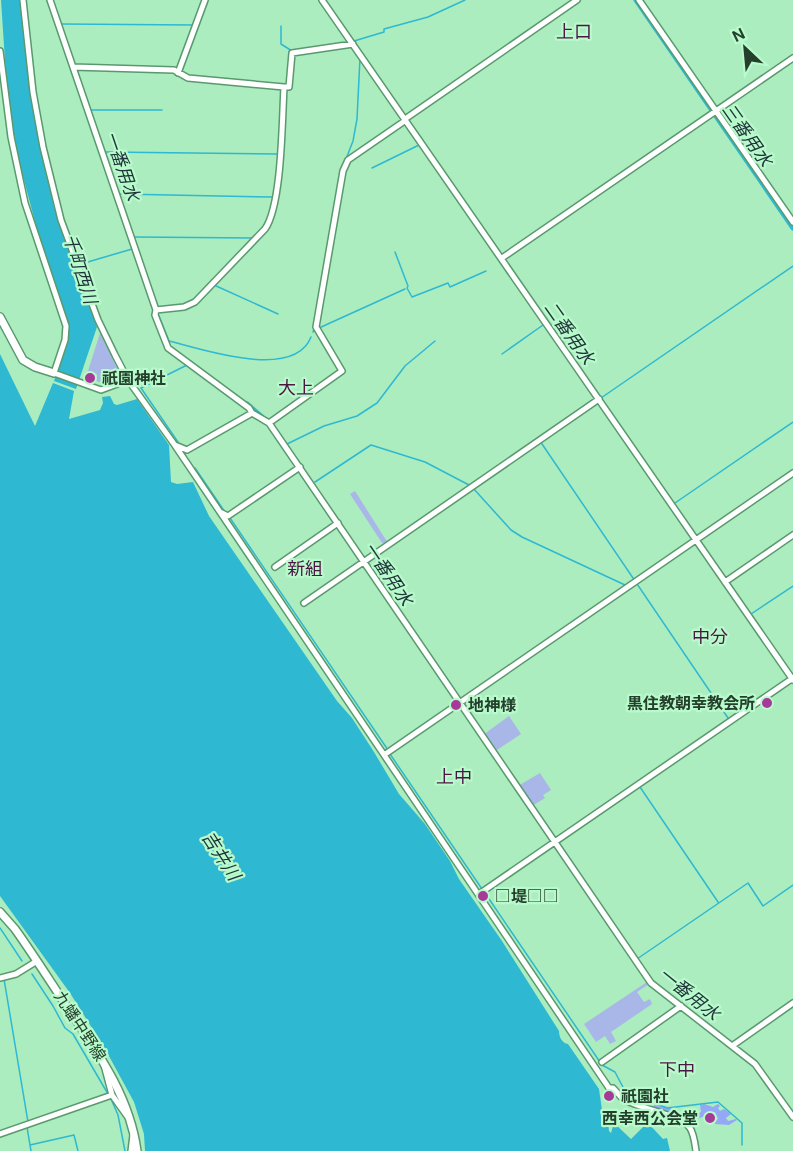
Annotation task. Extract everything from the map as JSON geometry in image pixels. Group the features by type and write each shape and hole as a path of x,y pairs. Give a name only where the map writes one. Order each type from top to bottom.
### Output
{"main road":[{"path":"0,317 23,360 35,367 54,373"},
{"name":"九蟠中野線","path":"0,912 15,929 104,1063 120,1092 134,1132 137,1151"}],"street":[{"path":"23,0 31,78 56,205 98,320 128,380 482,892 609,1088 613,1088 621,1098 688,1125 692,1131 696,1151"},
{"path":"50,0 168,348 267,422 651,983 757,1067 793,1117"},
{"path":"178,73 205,0"},
{"path":"322,0 792,679 482,892"},
{"path":"267,422 342,370 316,327 343,171 348,160 577,0"},
{"path":"639,0 714,113 793,222"},
{"path":"73,67 174,70 188,78 289,87 293,52 353,44"},
{"path":"0,51 8,117 25,203 66,326 65,340 54,373 101,390 128,380"},
{"path":"502,258 793,58"},
{"path":"156,312 184,307 195,302 271,220 276,190 284,87"},
{"path":"0,121 8,117"},
{"path":"304,603 597,400"},
{"path":"174,444 186,450 252,413"},
{"path":"218,512 228,516 298,468"},
{"path":"387,753 793,473"},
{"path":"275,567 337,524"},
{"path":"725,582 793,535"},
{"path":"0,978 16,974 37,961"},
{"path":"732,1046 793,1004"},
{"path":"602,1062 680,1007"},
{"path":"104,1063 112,1095 130,1120"},
{"path":"0,1134 112,1095"},
{"path":"131,1151 134,1132"}],"shaded area":[{"path":"100,333 118,370 116,380 103,383 96,381 97,374 88,371"},
{"path":"355,491 386,540 390,542 382,543 350,494"},
{"path":"509,716 521,734 494,752 483,735"},
{"path":"540,773 551,790 543,795 545,798 532,806 518,786"},
{"path":"647,982 649,984 637,992 644,1002 650,999 652,1004 611,1032 616,1041 610,1044 605,1036 596,1042 584,1024"},
{"path":"655,1104 674,1109 687,1118 701,1112 700,1105 713,1107 718,1104 720,1111 724,1109 731,1114 726,1118 728,1121 737,1120 729,1125 715,1124 718,1119 715,1112 685,1122 653,1107"}],"water":[{"path":"1,0 21,0 30,87 54,207 97,327 76,389 54,381 67,342 68,325 38,233 20,165 6,76"},
{"name":"吉井川","path":"0,354 35,426 53,383 74,391 69,419 100,410 103,403 102,397 110,396 117,405 137,399 169,445 171,482 177,484 193,482 209,516 337,701 352,718 399,794 425,824 450,861 459,879 502,941 559,1031 561,1039 568,1044 599,1089 602,1110 607,1114 609,1131 611,1133 614,1123 631,1139 648,1123 663,1139 667,1138 670,1151 145,1151 144,1134 134,1102 104,1047 70,993 0,896"}],"waterway":[{"path":"354,41 384,32 384,29 428,17 465,0"},
{"name":"三番用水","path":"636,0 793,228"},
{"path":"61,24 194,25"},
{"path":"281,26 281,44 292,51"},
{"path":"346,159 353,141 357,119 360,58"},
{"path":"91,110 162,110"},
{"path":"372,168 419,145"},
{"path":"106,152 277,154"},
{"path":"120,194 272,197"},
{"path":"134,237 253,238"},
{"name":"千町西川","path":"81,264 132,249"},
{"path":"395,252 412,297 448,283 450,287 486,271"},
{"path":"601,398 793,266"},
{"path":"214,285 278,314"},
{"path":"319,328 405,289"},
{"path":"157,316 159,316 169,341 246,359 267,360 286,357 301,350 311,337"},
{"name":"二番用水","path":"502,354 543,325"},
{"path":"287,444 324,426 357,416 377,403 405,366 435,341"},
{"path":"180,445 141,388 187,365"},
{"name":"一番用水","path":"247,404 262,417"},
{"path":"675,503 793,422"},
{"path":"540,441 728,718"},
{"path":"315,482 371,445 425,462 469,485"},
{"path":"195,468 225,512"},
{"path":"473,488 511,530 625,585"},
{"path":"230,518 388,750"},
{"path":"751,614 793,586"},
{"path":"390,754 482,889"},
{"path":"640,787 718,902"},
{"path":"637,959 748,883 763,906 793,885"},
{"path":"485,893 602,1065 615,1072 625,1091 667,1108 718,1102 742,1123 742,1145"},
{"path":"0,928 22,961"},
{"path":"32,974 65,1028 73,1034 108,1094"},
{"path":"4,979 28,1122"},
{"path":"111,1099 118,1115 125,1151"},
{"path":"27,1127 31,1151"},
{"path":"30,1145 74,1135 78,1151"}],"place":[{"name":"祇園神社","path":"90,378"},
{"name":"黒住教朝幸教会所","path":"767,703"},
{"name":"地神様","path":"456,705"},
{"name":"□堤□□","path":"483,896"},
{"name":"祇園社","path":"609,1096"},
{"name":"西幸西公会堂","path":"710,1118"}],"district":[{"name":"上口","path":"574,32"},
{"name":"大上","path":"296,388"},
{"name":"新組","path":"305,569"},
{"name":"中分","path":"710,637"},
{"name":"上中","path":"454,777"},
{"name":"下中","path":"677,1070"}]}
